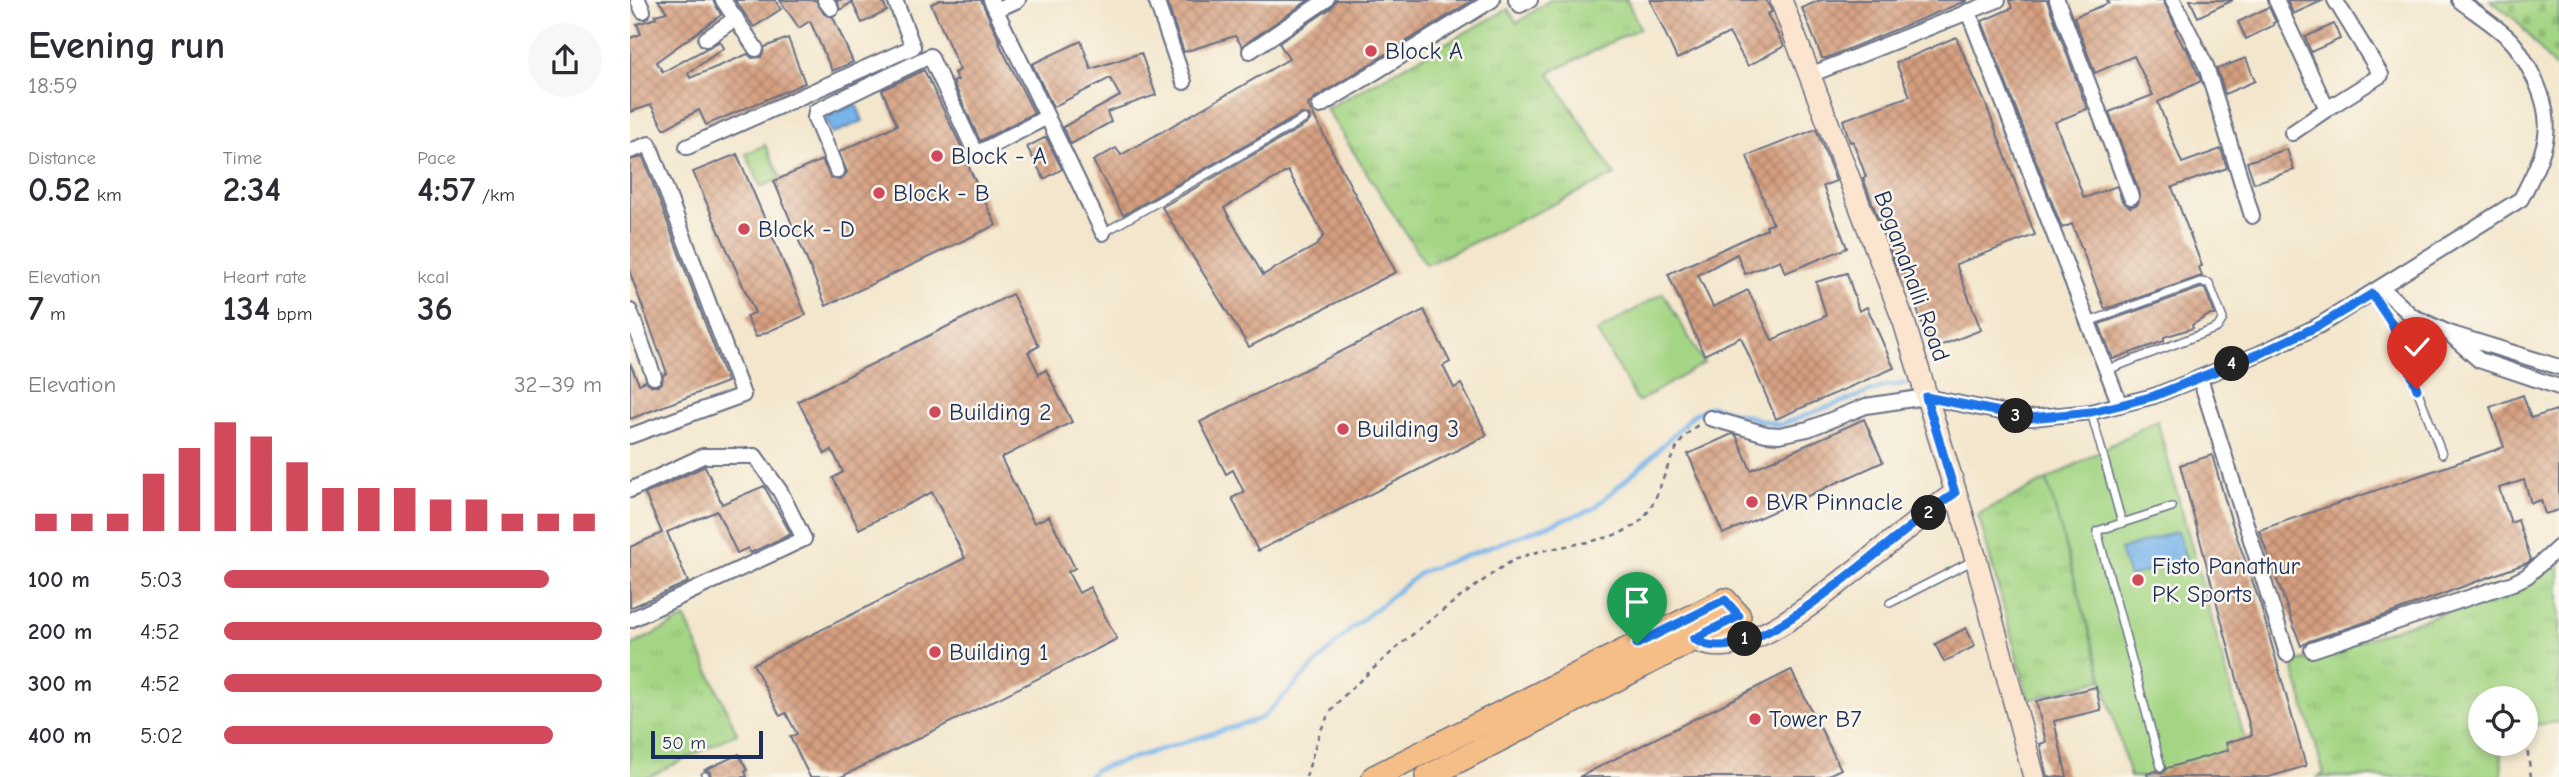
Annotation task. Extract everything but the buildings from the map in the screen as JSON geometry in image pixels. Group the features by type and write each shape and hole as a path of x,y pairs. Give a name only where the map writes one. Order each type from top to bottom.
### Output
{"main road":[{"path":"1374,777 1732,608 1694,639 1427,777"}],"street":[{"path":"723,0 756,49"},
{"path":"687,148 913,47 895,0"},
{"path":"1018,0 993,5 1103,233"},
{"path":"1156,0 1184,82"},
{"path":"1250,51 1325,0"},
{"path":"1516,0 1522,5 1530,0"},
{"name":"Boganahalli Road","path":"1782,0 1903,322 1976,559 2034,777"},
{"path":"1810,75 1998,0"},
{"path":"2057,0 2131,197"},
{"path":"2173,0 2206,66 2252,216"},
{"path":"2276,0 2326,109"},
{"path":"2292,133 2381,75 2335,0"},
{"path":"1710,418 1766,434 1779,435 1808,429 1866,407 1926,397 2030,418 2091,412 2118,400 2154,396 2320,325 2521,199 2537,167 2547,135 2549,114 2541,89 2513,43 2459,0"},
{"path":"1320,106 1484,2"},
{"path":"1968,11 2118,400"},
{"path":"706,39 736,18"},
{"path":"837,171 815,118 817,111 930,56 973,155 1047,117"},
{"path":"630,151 649,144 743,396 630,436"},
{"path":"2377,291 2412,316 2449,333 2559,366"},
{"path":"630,311 654,377"},
{"path":"2449,333 2479,360 2559,387"},
{"path":"2200,378 2287,654"},
{"path":"630,490 704,456 755,456 780,491 804,539 630,620"},
{"path":"1694,639 1713,647 1735,643 1788,622 1955,493"},
{"path":"2312,650 2513,583 2527,576 2559,547"}],"lane":[{"path":"1103,233 1304,119"},
{"path":"2088,323 2200,282 2209,283 2213,291 2223,319 2217,328 2106,370"},
{"path":"2377,291 2442,454"},
{"path":"2091,412 2122,523"},
{"path":"2161,767 2097,531 2172,508"},
{"path":"1890,603 1976,559"}],"path":[{"path":"1306,777 1320,729 1332,710 1341,698 1411,633 1506,564 1527,555 1617,534 1632,527 1640,521 1653,502 1678,444 1691,429 1710,418"},
{"path":"2528,756 2531,777"}],"green space":[{"path":"1550,0 1627,0 1640,28 1549,73 1615,175 1426,265 1326,109 1508,9 1517,23"},
{"path":"2490,0 2559,0 2559,73 2517,21"},
{"path":"765,145 781,178 761,187 746,154"},
{"path":"1663,293 1704,363 1638,402 1597,332"},
{"name":"Fisto Panathur PK Sports","path":"2157,420 2255,777 2130,777 2047,480"},
{"path":"2047,480 2103,679 2029,700 1978,514"},
{"path":"2559,544 2559,722 2538,724 2538,686 2468,686 2468,756 2501,756 2502,777 2316,777 2324,774 2292,664 2512,589"},
{"path":"685,618 737,733 649,777 630,777 630,646"}],"water":[{"path":"856,104 863,121 832,134 825,117"},
{"path":"2177,531 2186,558 2129,577 2120,550"}],"waterway":[{"path":"1089,777 1094,770 1262,718 1351,629 1421,572 1593,509 1694,414 1711,406 1779,425 1886,386 1905,384"}],"place":[{"name":"Block A","path":"1371,51"},
{"name":"Block - A","path":"937,156"},
{"name":"Block - B","path":"879,193"},
{"name":"Block - D","path":"744,229"},
{"name":"Building 2","path":"935,412"},
{"name":"Building 3","path":"1343,429"},
{"name":"BVR Pinnacle","path":"1752,502"},
{"name":"Fisto Panathur PK Sports","path":"2138,580"},
{"name":"Building 1","path":"935,652"},
{"name":"Tower B7","path":"1755,719"}],"route":[{"path":"1637,644 1725,600 1739,616 1694,639 1713,647 1735,643 1788,622 1955,493 1926,397 1955,405 2030,418 2091,412 2154,396 2261,353 2320,325 2372,294 2392,324 2417,389"}]}
